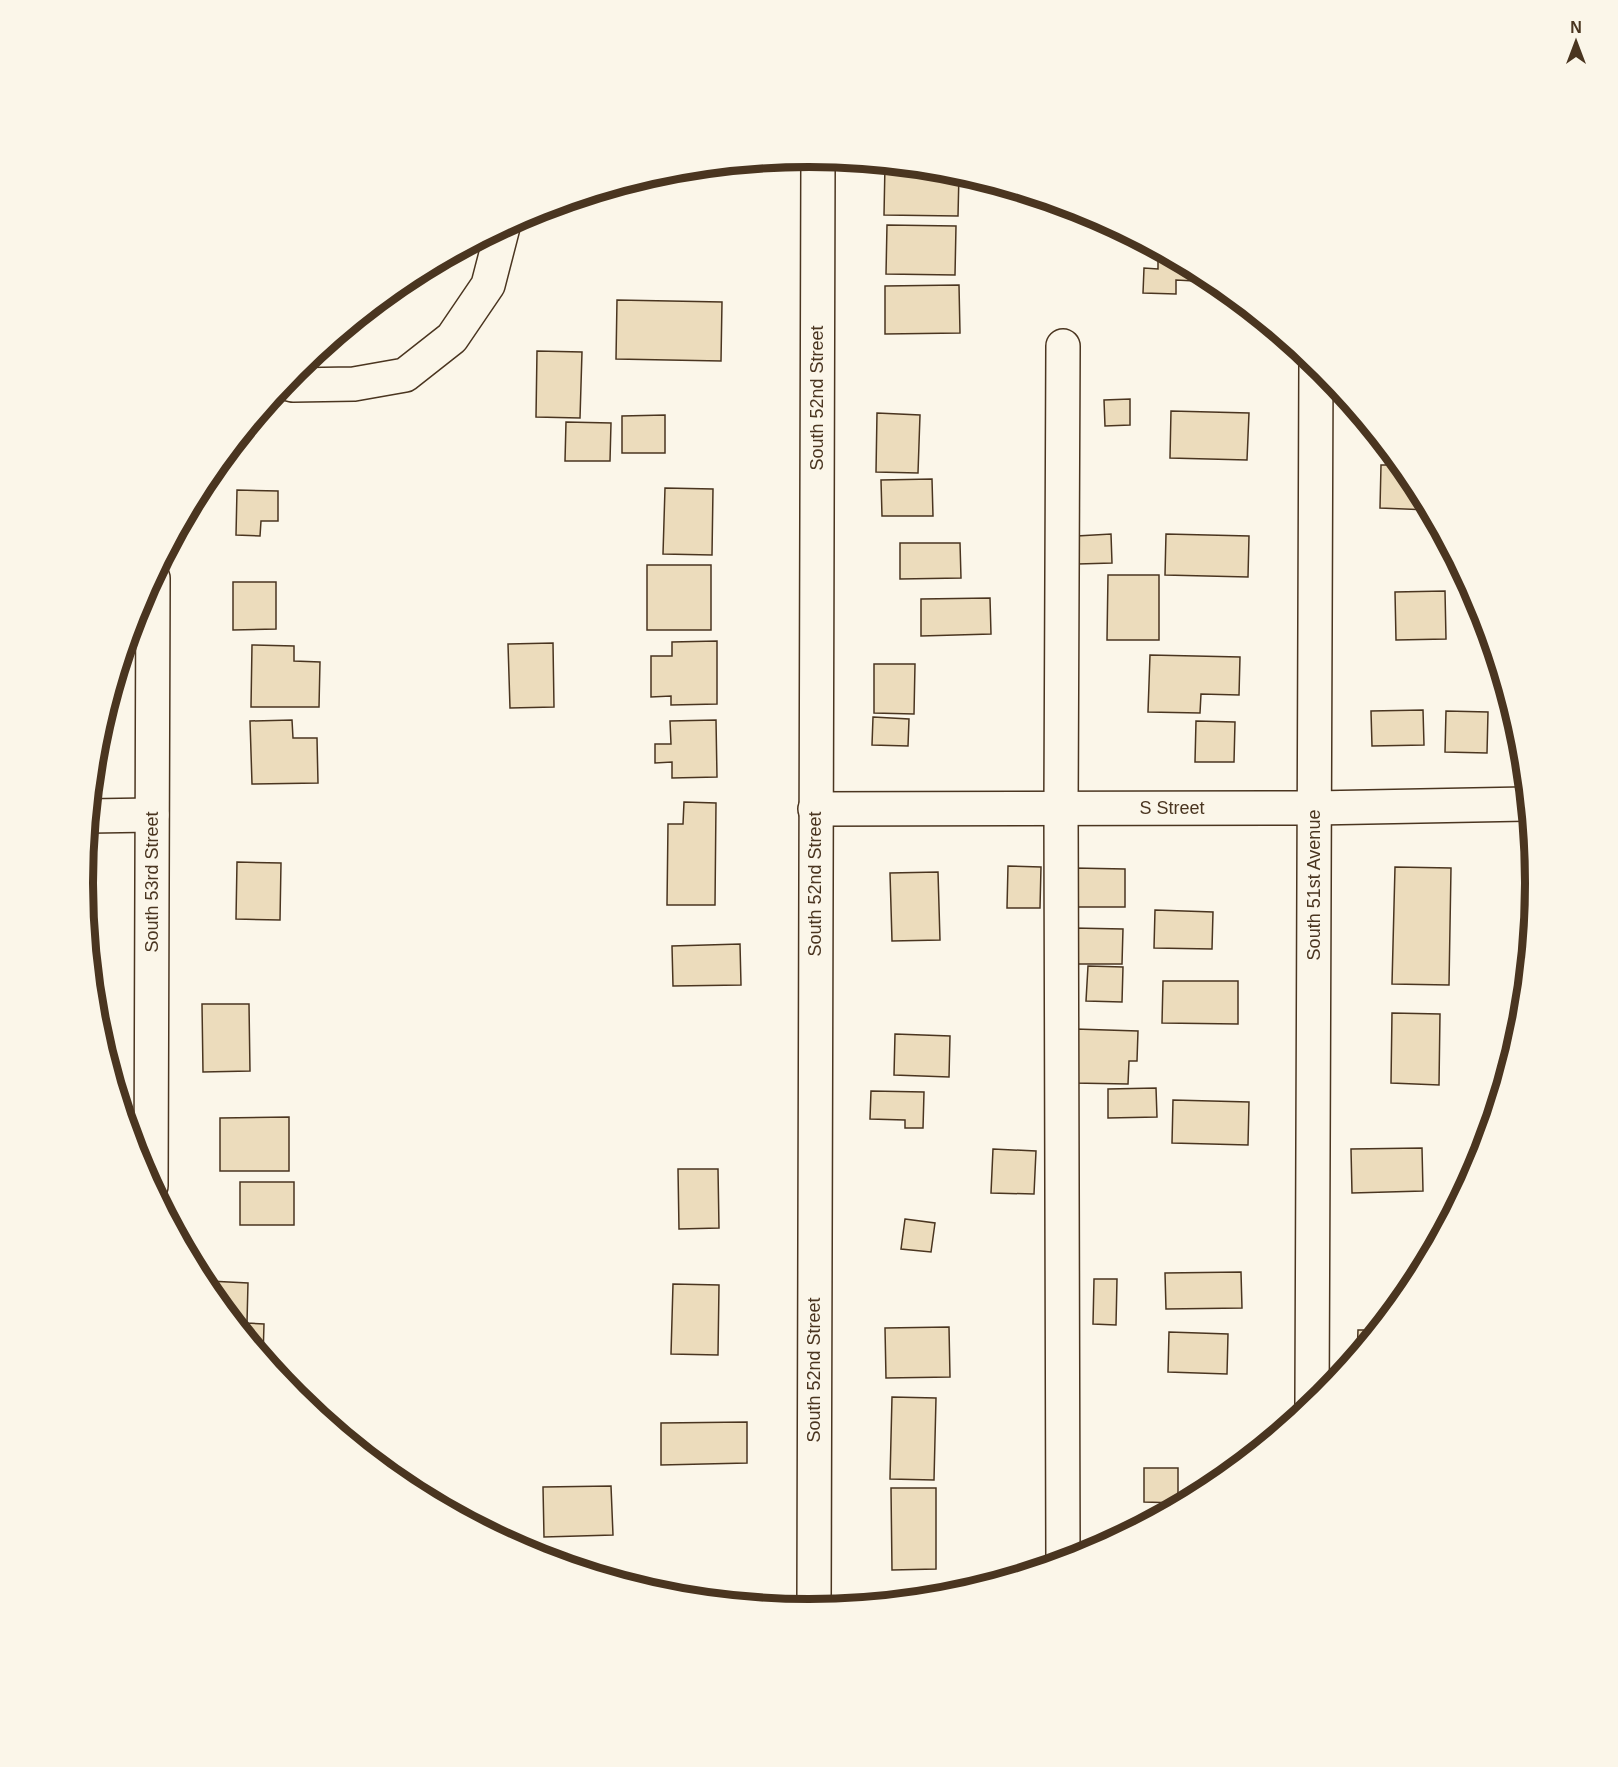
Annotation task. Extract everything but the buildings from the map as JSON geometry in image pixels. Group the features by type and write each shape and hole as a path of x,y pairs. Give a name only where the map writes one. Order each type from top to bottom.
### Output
{"street":[{"name":"South 52nd Street","path":"814,1600 818,167"},
{"path":"296,385 354,384 405,375 452,338 488,285 501,237"},
{"path":"1063,346 1061,808 1063,1553"},
{"name":"South 51st Avenue","path":"1312,1393 1316,378"},
{"name":"South 53rd Street","path":"151,1165 153,598"},
{"name":"S Street","path":"815,809 1315,808 1520,804"},
{"path":"97,816 152,815"}]}
